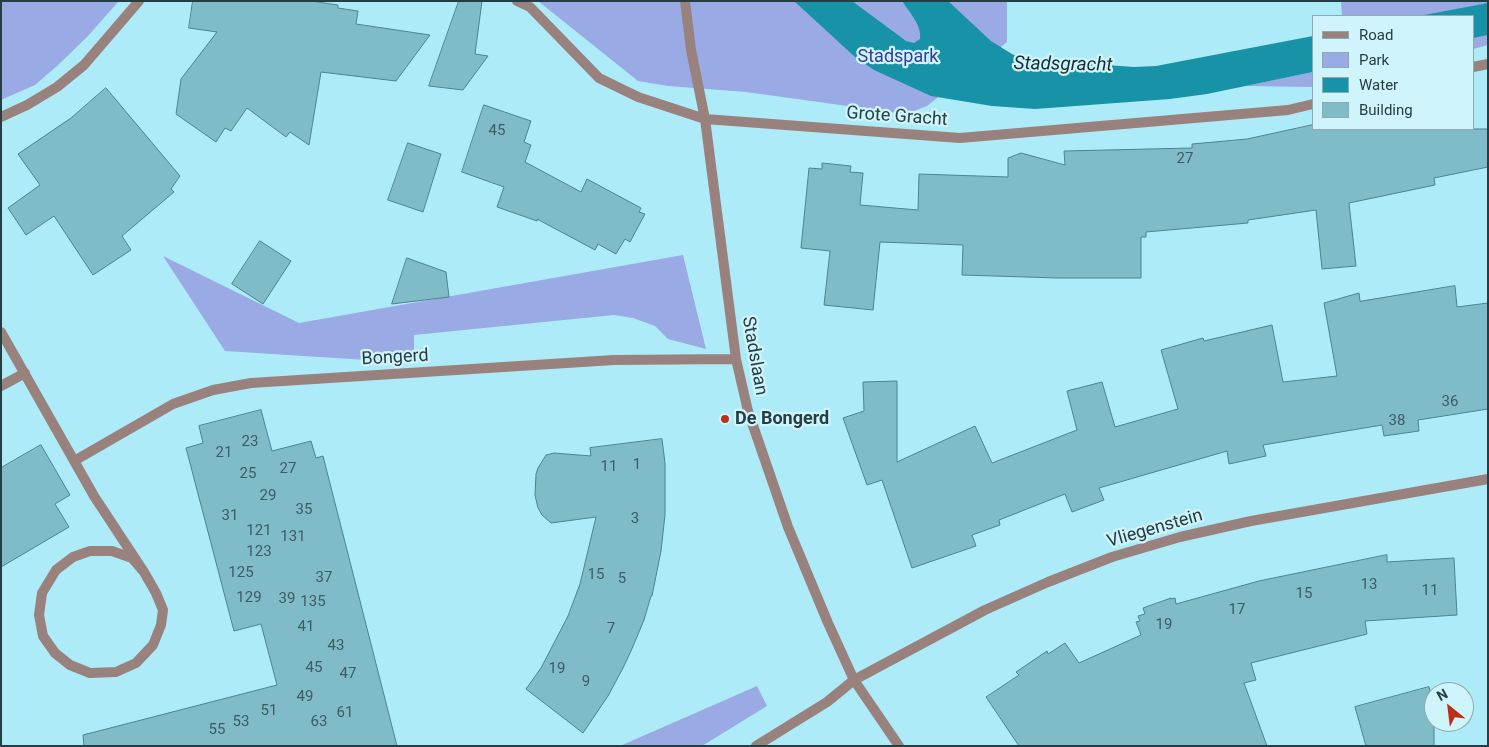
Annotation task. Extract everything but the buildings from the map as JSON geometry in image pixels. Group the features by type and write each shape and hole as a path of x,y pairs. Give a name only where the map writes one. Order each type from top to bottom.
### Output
{"street":[{"path":"1,117 58,87 84,65 139,1"},
{"name":"Grote Gracht","path":"517,1 530,7 599,78 638,97 705,119 960,138 1288,110 1312,104"},
{"name":"Stadslaan","path":"685,1 691,50 705,119 736,359 748,412 785,519 854,680 899,746"},
{"path":"1474,67 1488,64"},
{"path":"1,332 94,496 144,572 163,610 161,625 153,645 136,663 116,672 90,673 70,666 55,654 43,636 39,615 42,593 56,570 73,557 90,551 112,551 132,558 144,572"},
{"name":"Bongerd","path":"74,461 172,404 212,390 251,383 614,360 736,359"},
{"path":"1,386 25,372"},
{"name":"Vliegenstein","path":"756,746 827,702 854,680 985,610 1048,582 1112,557 1180,537 1251,521 1488,480"}],"green space":[{"path":"1,1 119,1 87,37 35,85 1,100"},
{"name":"Stadspark","path":"538,1 1007,1 1007,42 927,106 906,114 746,92 668,86 638,81"},
{"path":"1341,1 1488,1 1488,45 1474,49 1474,15 1342,15"},
{"path":"1312,72 1312,87 1245,86"},
{"path":"683,255 706,349 668,339 655,326 633,318 614,315 414,335 414,363 225,351 163,256 299,323"},
{"path":"757,686 767,706 702,746 620,746"}],"water":[{"name":"Stadsgracht","path":"794,1 852,1 906,41 914,43 920,39 919,29 902,1 948,1 991,41 1023,59 1134,67 1156,66 1312,36 1312,72 1207,94 1170,99 1035,109 992,106 931,96 874,70 855,57"},
{"path":"1488,3 1488,35 1474,38 1474,15 1424,15"}],"place":[{"name":"De Bongerd","path":"725,419"}]}
